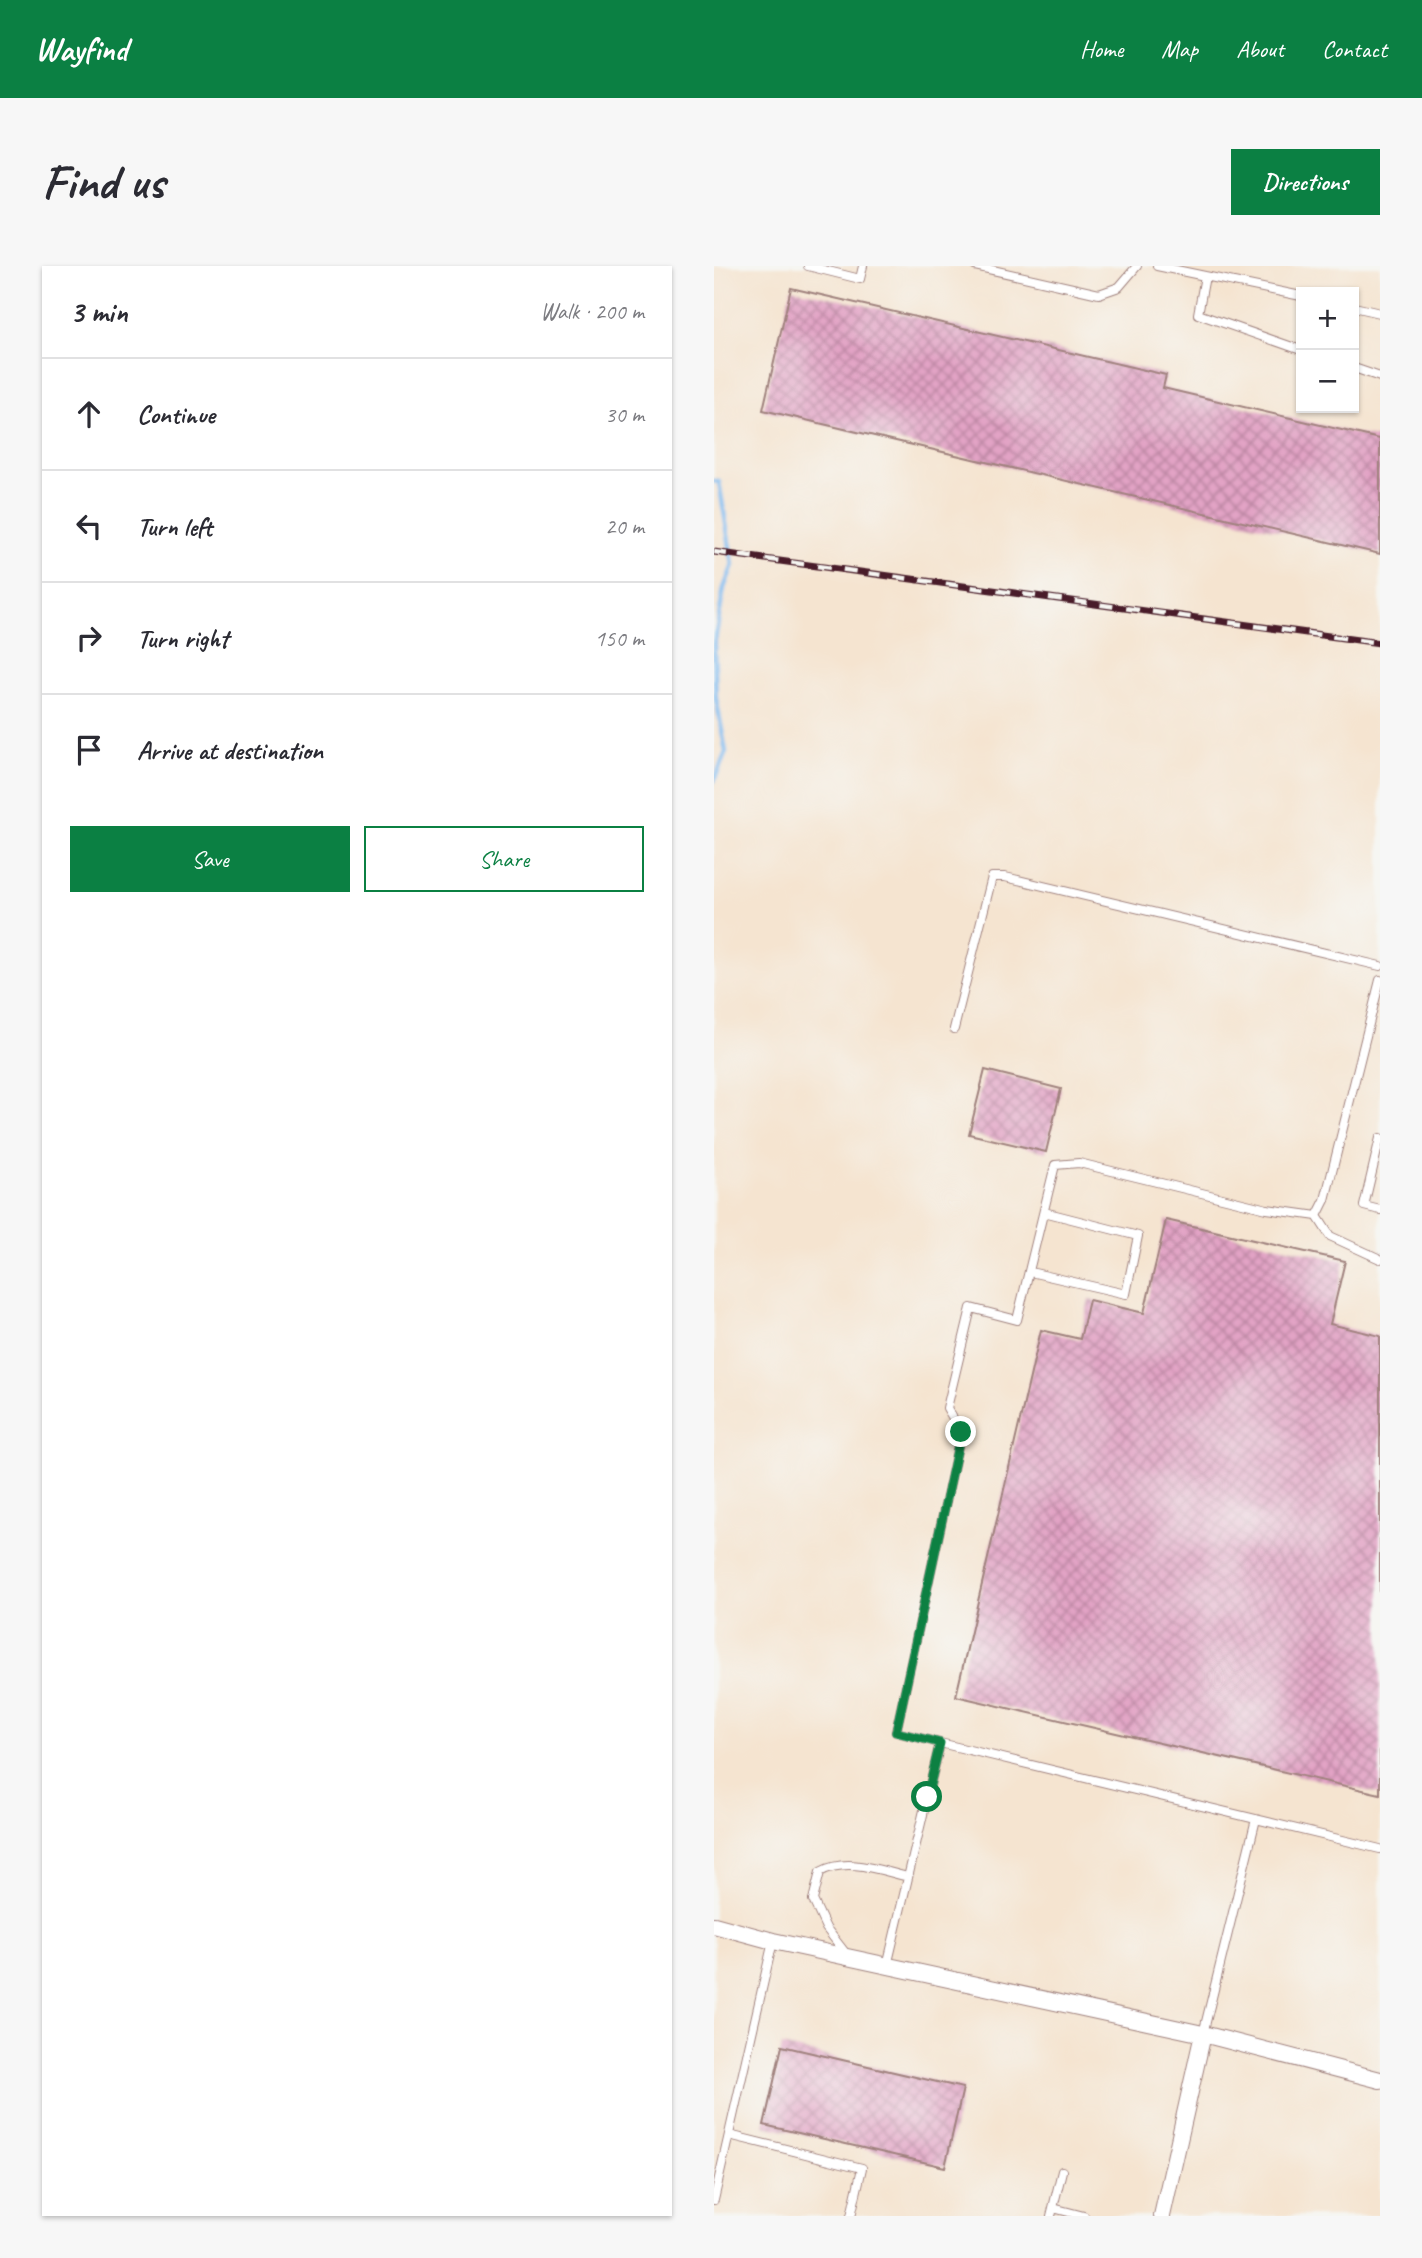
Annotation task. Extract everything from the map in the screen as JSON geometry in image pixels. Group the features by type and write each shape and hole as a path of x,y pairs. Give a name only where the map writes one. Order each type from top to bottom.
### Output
{"street":[{"path":"714,1925 849,1958 1203,2034 1380,2080"},
{"path":"1162,2216 1203,2034"}],"lane":[{"path":"808,266 860,279 863,266"},
{"path":"975,266 1099,294 1119,287 1137,266"},
{"path":"1157,266 1296,295"},
{"path":"1205,276 1198,314 1296,348"},
{"path":"1359,308 1380,313"},
{"path":"1359,370 1380,377"},
{"path":"954,1029 992,877 1038,885 1380,966"},
{"path":"1317,1216 1325,1200 1380,980"},
{"path":"1380,1138 1364,1206 1380,1210"},
{"path":"1380,1259 1330,1236 1317,1216 1268,1209 1079,1163 1055,1165 1017,1320 971,1308 947,1408 961,1432 896,1732 1380,1849"},
{"path":"1030,1272 1126,1294 1138,1236 1044,1212"},
{"path":"887,1966 940,1743"},
{"path":"1203,2034 1256,1819"},
{"path":"849,1958 826,1928 813,1900 820,1872 833,1865 861,1866 908,1877"},
{"path":"714,2200 773,1941"},
{"path":"729,2135 862,2168 851,2216"},
{"path":"1062,2171 1052,2212 1084,2216"}],"building":[{"path":"791,288 1166,375 1163,388 1380,439 1380,554 763,410"},
{"path":"985,1070 1061,1089 1046,1152 969,1134"},
{"path":"1166,1220 1345,1261 1330,1324 1380,1336 1380,1794 956,1696 1041,1330 1080,1339 1089,1300 1144,1313"},
{"path":"782,2046 963,2088 945,2167 764,2125"}],"waterway":[{"path":"714,481 719,482 733,565 724,588 714,645 716,698 726,752 714,781"}],"railway":[{"path":"714,552 1380,643"}],"route":[{"path":"927,1797 940,1743 896,1732 961,1432"}]}
